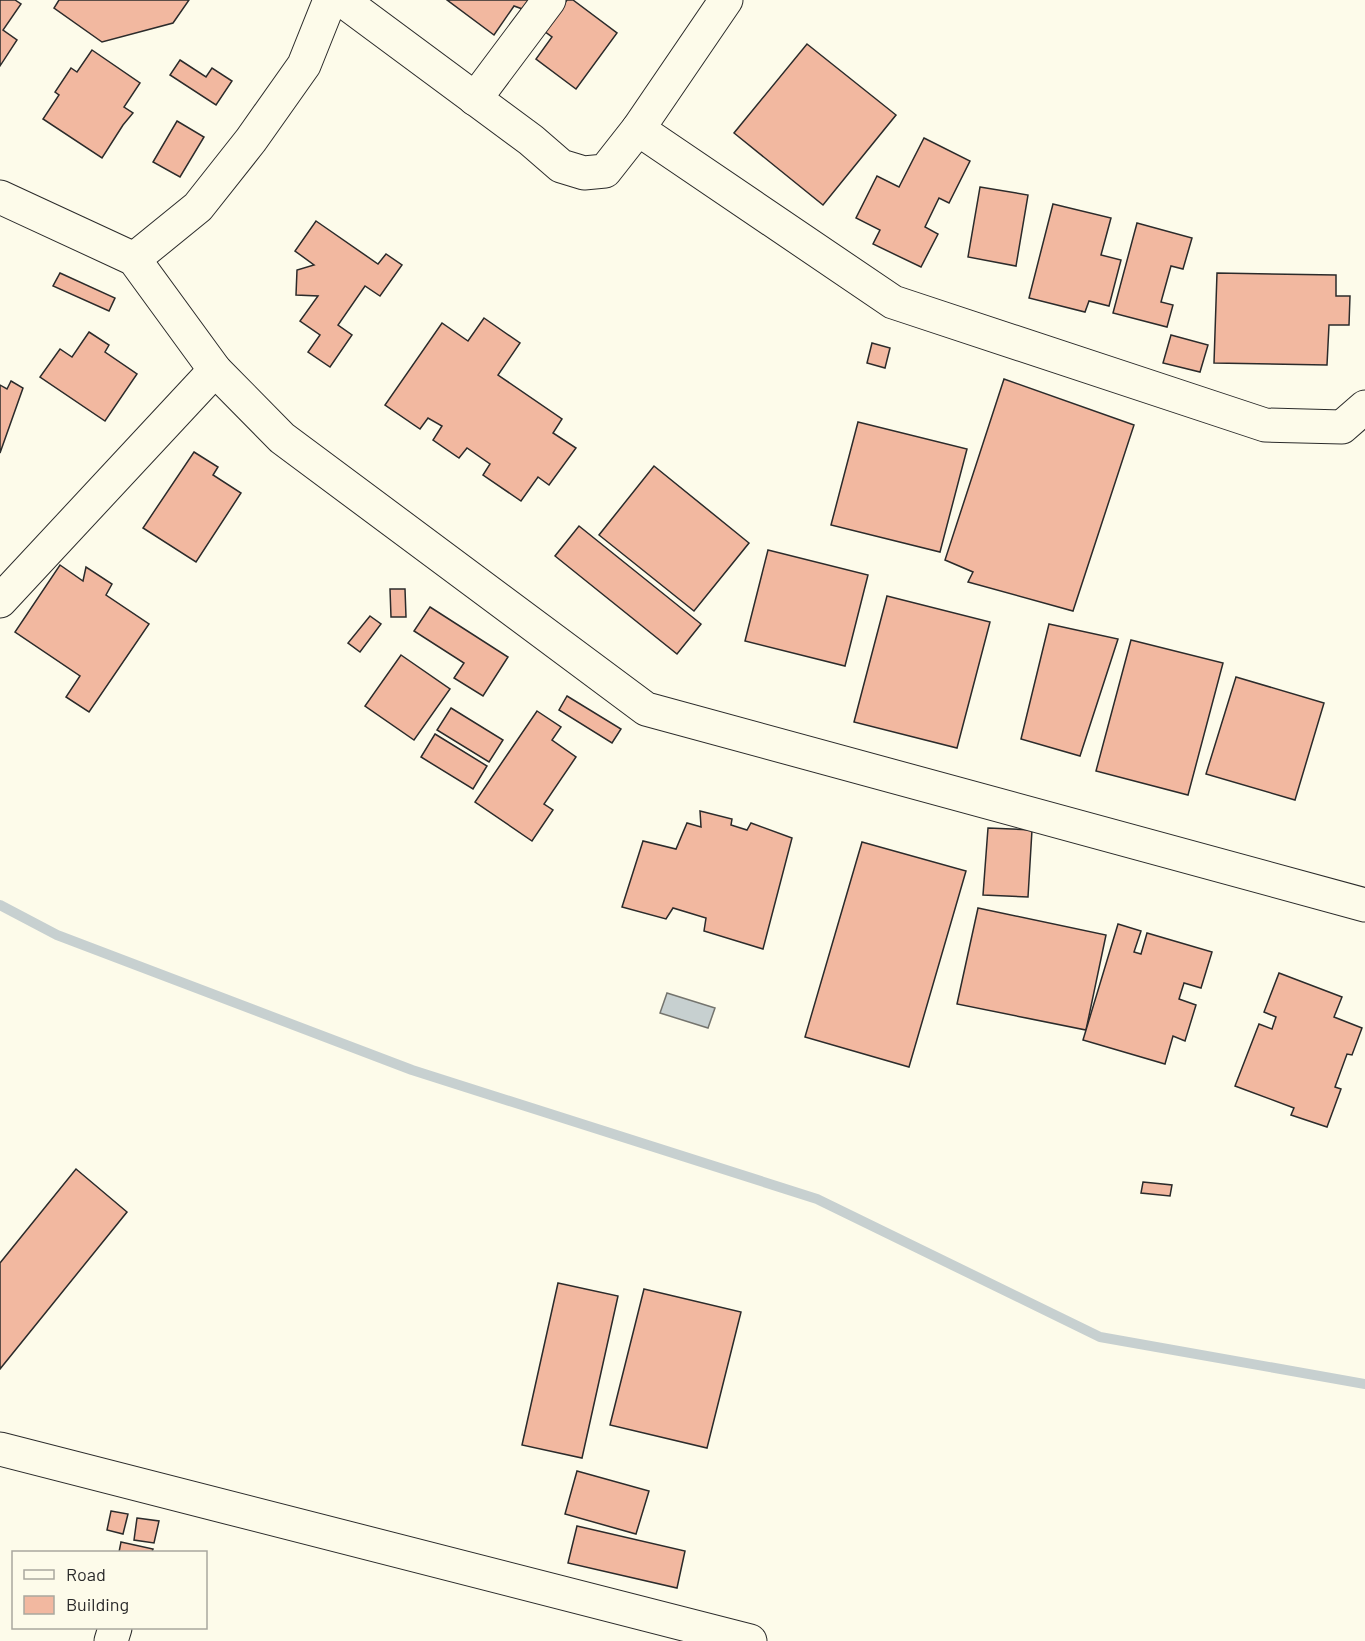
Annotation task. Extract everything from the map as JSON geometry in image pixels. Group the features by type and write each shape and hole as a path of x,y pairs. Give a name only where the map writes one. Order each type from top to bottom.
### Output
{"lane":[{"path":"134,259 198,207 251,140 304,65 330,0"},
{"path":"342,0 531,140 561,166 584,172 605,171 638,129 726,0"},
{"path":"475,99 549,0"},
{"path":"638,129 893,302 1265,425 1342,427 1365,407"},
{"path":"0,197 134,259 215,370 282,438 646,709 1365,905"},
{"path":"0,601 215,370"},
{"path":"0,1449 750,1641"}],"shaded area":[{"path":"667,993 715,1008 708,1028 660,1013"}],"building":[{"path":"0,0 15,0 21,4 3,30 17,40 0,66"},
{"path":"59,0 189,0 173,23 102,42 54,8"},
{"path":"447,0 536,0 528,11 514,6 494,35"},
{"path":"567,0 573,0 617,33 576,89 536,59 552,37 544,31"},
{"path":"807,44 896,115 823,205 734,133"},
{"path":"92,50 140,83 124,107 133,113 102,158 43,119 59,95 55,92 71,68 77,72"},
{"path":"180,60 206,77 212,68 232,81 216,105 170,75"},
{"path":"177,121 204,137 180,177 153,162"},
{"path":"924,138 970,161 949,203 939,198 925,227 938,234 921,267 873,244 880,230 856,218 877,176 899,187"},
{"path":"980,187 1028,195 1016,266 968,257"},
{"path":"1053,204 1111,218 1101,255 1121,260 1109,306 1089,301 1085,312 1029,298"},
{"path":"316,221 378,264 386,254 402,265 380,296 365,286 338,325 352,335 330,367 308,352 320,335 300,321 318,296 296,295 297,270 314,265 295,251"},
{"path":"1137,223 1192,238 1183,269 1171,266 1161,302 1173,305 1167,327 1113,313"},
{"path":"60,273 115,298 109,311 53,286"},
{"path":"1217,273 1336,275 1336,296 1350,296 1349,325 1329,325 1327,365 1214,363"},
{"path":"484,318 520,343 498,375 562,419 553,433 576,448 549,485 538,477 521,501 483,475 490,464 467,448 459,458 433,440 442,426 428,418 420,429 385,405 442,323 468,341"},
{"path":"89,332 109,345 105,352 137,374 105,421 40,377 60,349 72,357"},
{"path":"1171,335 1208,345 1200,372 1163,363"},
{"path":"872,343 890,348 885,368 867,363"},
{"path":"1004,379 1134,425 1073,611 968,582 973,572 945,560"},
{"path":"11,381 23,388 0,453 0,385 7,389"},
{"path":"858,422 967,449 940,552 831,525"},
{"path":"194,452 218,467 213,475 241,493 196,562 143,528"},
{"path":"654,466 749,543 694,611 599,535"},
{"path":"579,526 701,624 677,654 555,556"},
{"path":"768,550 868,575 845,666 745,641"},
{"path":"60,565 83,581 86,567 112,584 106,595 149,624 89,712 66,697 80,676 15,632"},
{"path":"390,589 405,589 406,617 391,617"},
{"path":"887,596 990,622 957,748 854,722"},
{"path":"430,607 508,657 483,696 454,678 464,663 414,631"},
{"path":"370,616 381,624 360,652 348,643"},
{"path":"1049,624 1118,639 1080,756 1021,739"},
{"path":"1131,640 1223,663 1188,795 1096,771"},
{"path":"401,655 450,689 414,740 365,706"},
{"path":"1236,677 1324,703 1295,800 1206,774"},
{"path":"567,696 621,729 612,743 559,710"},
{"path":"451,708 503,740 489,762 437,730"},
{"path":"537,711 561,727 552,740 576,757 544,804 553,810 532,841 475,802"},
{"path":"435,734 487,766 473,789 421,757"},
{"path":"700,811 732,819 731,825 747,830 751,823 792,838 763,949 704,931 706,918 673,908 666,919 622,907 643,841 676,849 687,823 701,827"},
{"path":"988,828 1032,830 1028,897 983,895"},
{"path":"862,842 966,871 909,1067 805,1037"},
{"path":"978,908 1106,935 1086,1030 957,1004"},
{"path":"1118,924 1141,931 1134,952 1141,954 1147,933 1212,952 1201,988 1184,983 1179,999 1196,1005 1185,1041 1173,1036 1165,1064 1083,1040"},
{"path":"1279,973 1342,997 1334,1017 1362,1028 1352,1055 1347,1054 1335,1087 1341,1089 1327,1127 1291,1115 1294,1108 1235,1086 1259,1024 1272,1029 1276,1017 1264,1012"},
{"path":"76,1169 127,1212 0,1369 0,1263"},
{"path":"1143,1182 1172,1185 1170,1196 1141,1193"},
{"path":"558,1283 618,1296 582,1458 522,1445"},
{"path":"644,1289 741,1312 707,1448 610,1425"},
{"path":"577,1471 649,1491 636,1534 565,1514"},
{"path":"111,1511 128,1514 123,1534 107,1530"},
{"path":"137,1518 159,1521 154,1543 134,1540"},
{"path":"577,1526 685,1551 677,1588 568,1563"},
{"path":"121,1542 153,1549 152,1551 119,1551"}],"waterway":[{"path":"0,905 57,935 412,1070 817,1199 1100,1337 1365,1384"}]}
